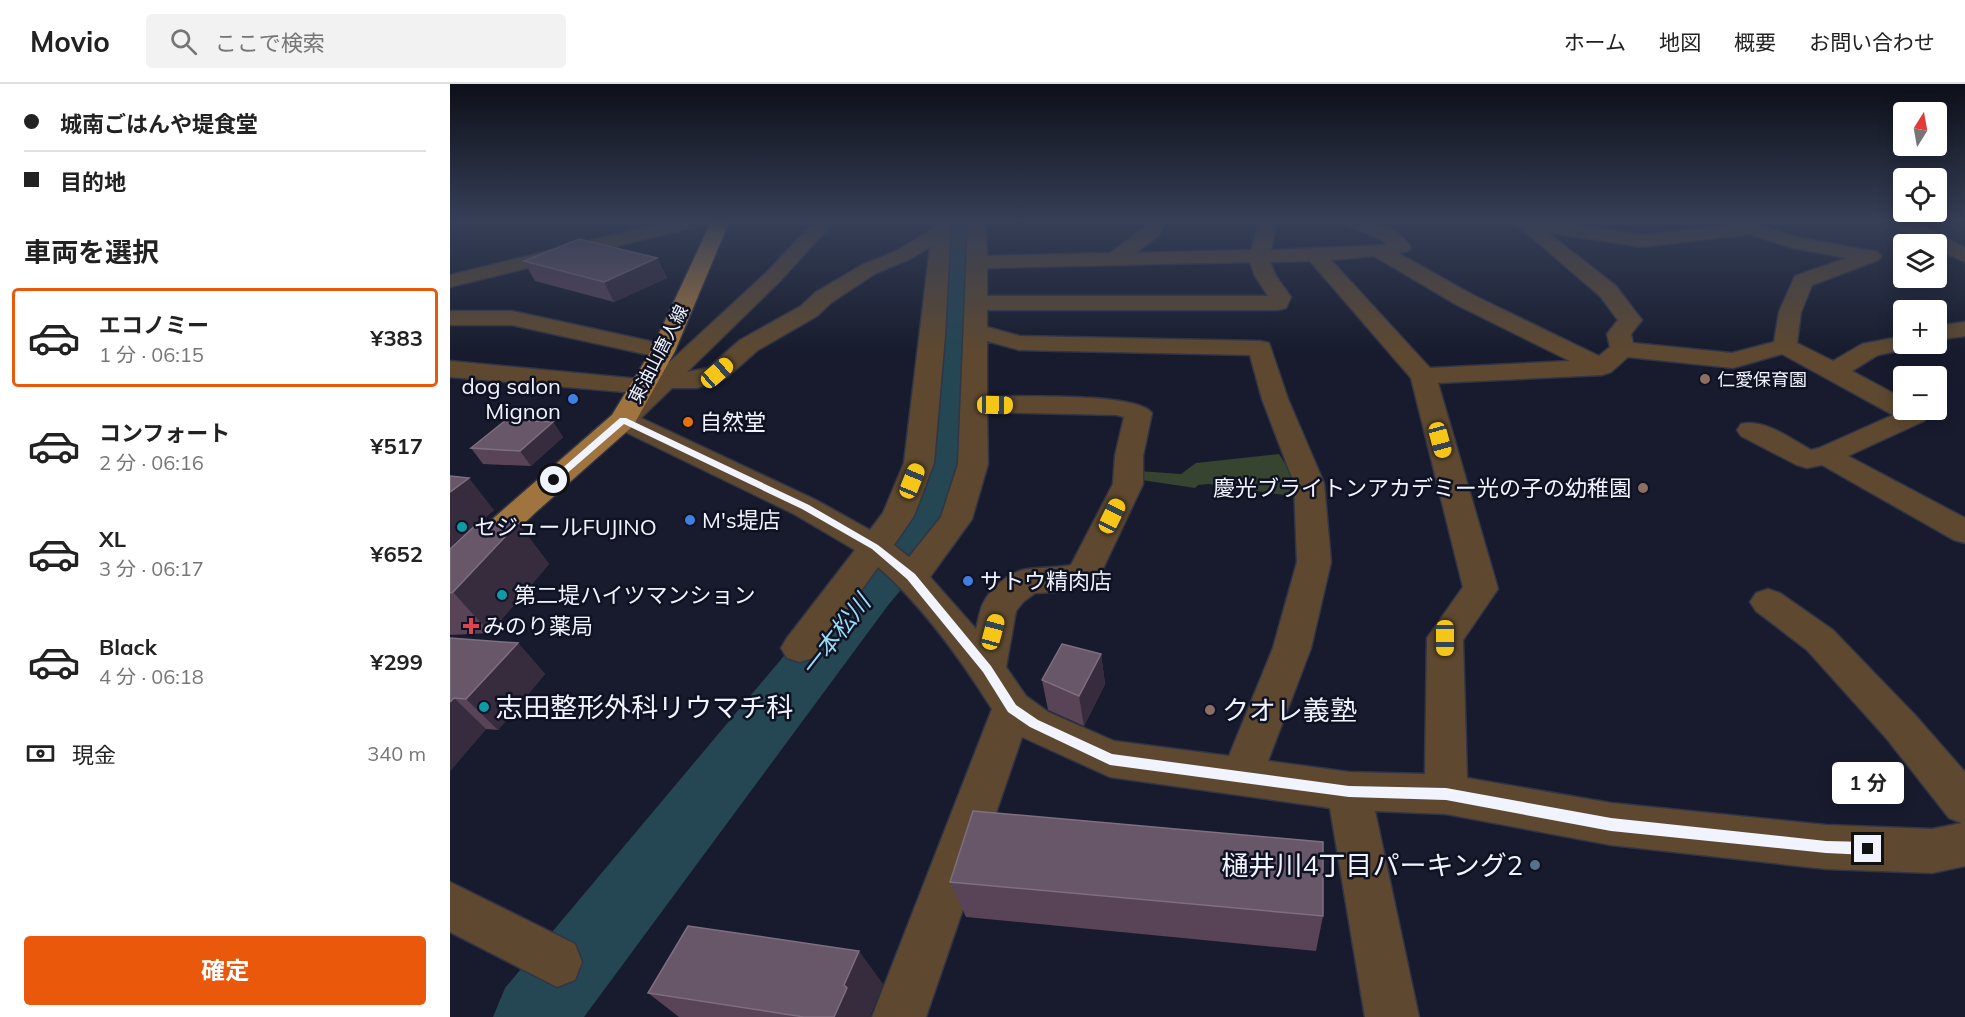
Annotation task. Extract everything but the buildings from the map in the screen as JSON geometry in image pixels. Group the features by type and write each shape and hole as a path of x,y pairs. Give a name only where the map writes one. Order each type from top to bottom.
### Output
{"main road":[{"name":"東油山唐人線","path":"450,575 623,420 654,383 663,351 701,266"}],"street":[{"path":"450,281 512,266"},
{"path":"654,383 784,266"},
{"path":"450,369 654,383 697,380 717,373 749,345 809,311 824,297 877,266"},
{"path":"892,561 898,516 919,463 929,383 939,266"},
{"path":"800,648 892,561 935,549 956,519 973,464 977,266"},
{"path":"976,317 1278,303 1280,297 1260,272 1260,266"},
{"path":"1325,266 1423,376 1481,589 1445,638 1446,794"},
{"path":"1405,266 1465,300 1612,358"},
{"path":"1577,266 1608,291 1630,320 1619,334 1612,358"},
{"path":"1785,346 1790,312 1803,281 1845,266"},
{"path":"976,317 1018,343 1260,348 1275,399 1309,483 1314,562 1292,648 1242,775"},
{"path":"450,318 512,318 663,351"},
{"path":"1947,331 1965,329"},
{"path":"1833,372 1871,349 1893,345"},
{"path":"1423,376 1612,358 1733,361 1785,346 1914,415 1826,456 1807,459 1751,430"},
{"path":"974,404 1120,407 1138,413 1129,456 1128,484 1083,575 1058,580 1028,581 1011,593 999,607 987,669"},
{"path":"623,420 806,507 892,561 987,669 1012,708 1034,724 1110,759 1349,791 1446,794 1611,824 1826,847 1932,851 1965,844"},
{"path":"1826,456 1965,532"},
{"path":"1768,602 1821,640 1901,727 1965,804"},
{"path":"899,1017 1012,708"},
{"path":"1349,791 1392,1017"},
{"path":"450,906 557,962"}],"green space":[{"path":"1279,454 1290,471 1290,496 1209,484 1198,485 1195,488 1135,479 1138,471 1181,474 1196,463"}],"waterway":[{"name":"一本松川","path":"534,1017 870,590 909,547 945,485 951,266"}],"place":[{"name":"仁愛保育園","path":"1705,379"},
{"name":"dog salon Mignon","path":"573,399"},
{"name":"自然堂","path":"688,422"},
{"name":"慶光ブライトンアカデミー光の子の幼稚園","path":"1643,488"},
{"name":"M's堤店","path":"690,520"},
{"name":"セジュールFUJINO","path":"462,527"},
{"name":"サトウ精肉店","path":"968,581"},
{"name":"第二堤ハイツマンション","path":"502,595"},
{"name":"みのり薬局","path":"471,626"},
{"name":"志田整形外科リウマチ科","path":"484,707"},
{"name":"クオレ義塾","path":"1210,710"},
{"name":"樋井川4丁目パーキング2","path":"1535,865"}],"route":[{"path":"554,480 623,420 806,507 875,547 911,577 987,669 1012,708 1034,724 1110,759 1349,791 1446,794 1611,824 1826,847 1868,849"}]}
